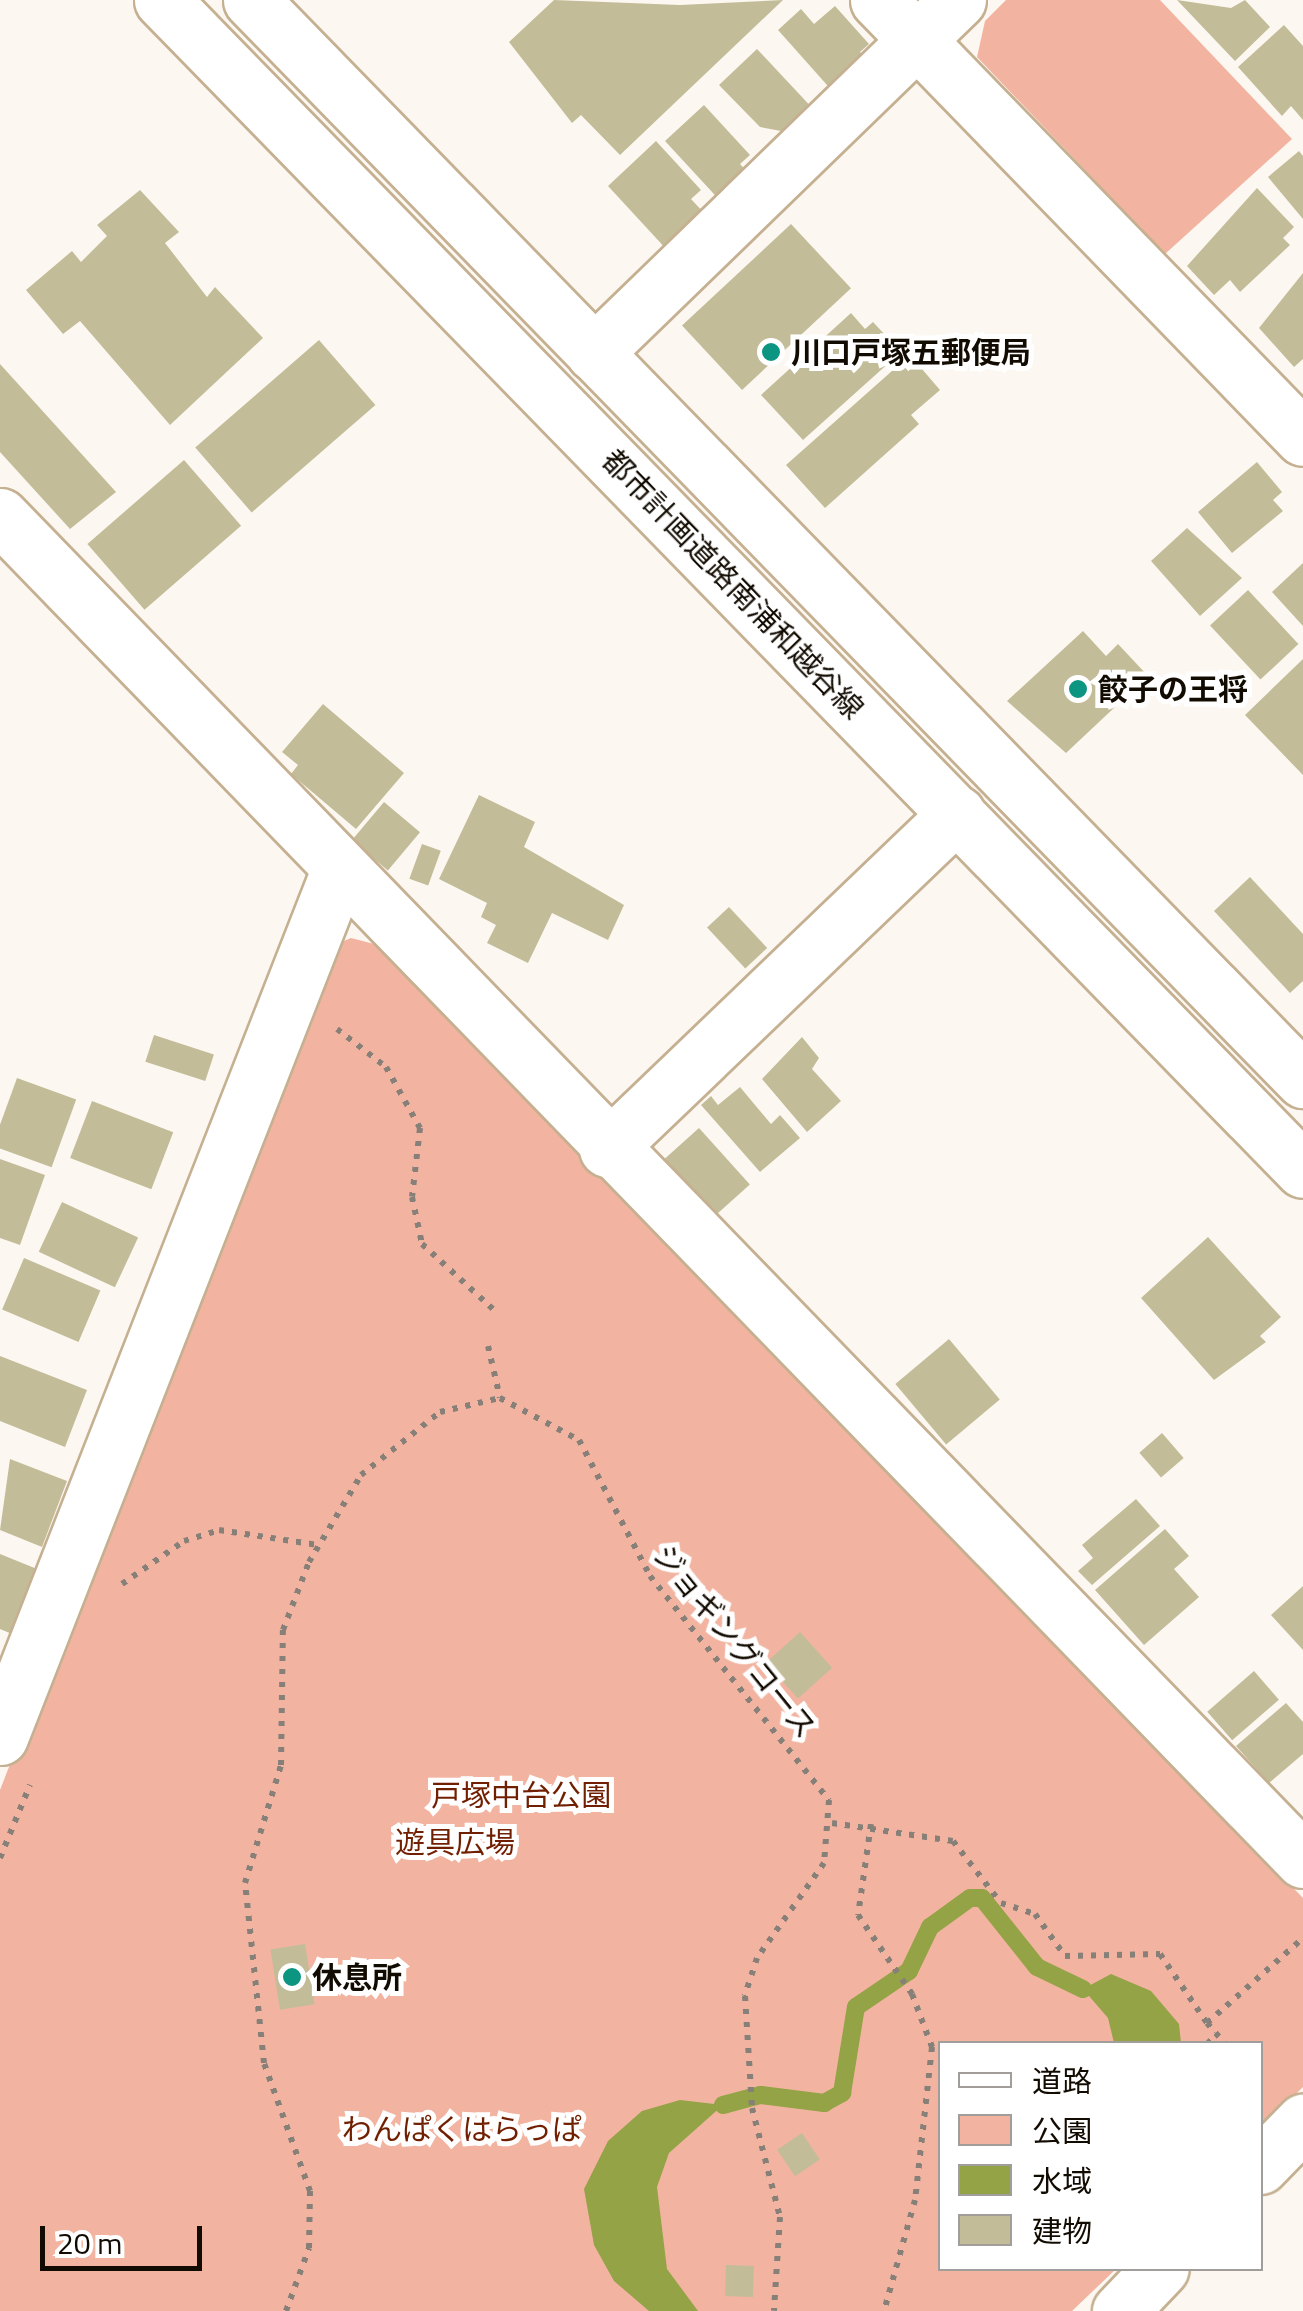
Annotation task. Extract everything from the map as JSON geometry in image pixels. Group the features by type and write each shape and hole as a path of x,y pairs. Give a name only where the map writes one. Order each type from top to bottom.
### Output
{"street":[{"name":"都市計画道路南浦和越谷線","path":"162,0 1303,1170"},
{"name":"都市計画道路南浦和越谷線","path":"250,0 1303,1080"},
{"path":"878,0 1303,438"},
{"path":"594,353 958,0"},
{"path":"0,516 607,1149 1303,1860"},
{"path":"607,1149 956,813"},
{"path":"0,1737 339,870"},
{"path":"1263,2163 1303,2122"},
{"path":"1120,2311 1158,2271"}],"path":[{"path":"335,1028 386,1067 420,1128 412,1197 422,1244 493,1308"},
{"path":"286,2311 303,2276 311,2204 264,2063 245,1883 281,1765 283,1630 318,1546 361,1475 405,1435 440,1412 500,1398 488,1346"},
{"name":"ジョギングコース","path":"500,1398 562,1424 594,1458 632,1550 819,1780 832,1823"},
{"path":"126,1578 219,1530 318,1546"},
{"path":"774,2311 780,2218 752,2108 749,1983 824,1864 832,1823 872,1824 953,1842 1000,1904 1035,1914 1064,1956 1160,1954 1223,2041"},
{"path":"872,1824 858,1915 912,1994 932,2046 915,2200 884,2311"},
{"path":"0,1858 4,1848"},
{"path":"1207,2023 1303,1938"},
{"path":"1210,2041 1217,2034"}],"green space":[{"path":"1006,0 1160,0 1292,139 1165,254 977,57 985,21"},
{"name":"戸塚中台公園","path":"351,938 378,945 1303,1898 1303,2087 1263,2126 1263,2041 938,2041 938,2271 1114,2271 1072,2311 0,2311 0,1790 327,948"}],"water":[{"path":"1111,1974 1151,1991 1179,2024 1181,2041 1114,2041 1108,2018 1083,1989"},
{"path":"680,2100 723,2105 669,2153 657,2187 667,2269 698,2311 649,2311 614,2281 594,2245 584,2189 608,2141 642,2111"}],"building":[{"path":"554,0 680,5 783,0 620,155 581,115 572,123 509,42"},
{"path":"1177,0 1231,8 1245,0 1270,27 1235,61"},
{"path":"835,6 869,44 860,52 870,64 835,94 778,30 801,9 814,24"},
{"path":"1284,25 1303,46 1303,120 1291,106 1282,116 1238,67"},
{"path":"757,49 816,112 792,133 760,127 719,85"},
{"path":"704,105 750,155 740,164 755,180 725,206 665,141"},
{"path":"656,141 701,190 691,199 706,215 668,251 608,186"},
{"path":"1299,151 1303,156 1303,219 1268,177"},
{"path":"1257,188 1294,227 1283,238 1290,245 1240,292 1230,280 1214,295 1187,266"},
{"path":"140,190 179,232 165,243 207,297 215,287 263,338 170,425 80,321 63,334 26,290 72,251 81,262 107,236 97,225"},
{"path":"791,224 851,288 742,390 682,326"},
{"path":"1303,273 1303,359 1294,367 1259,328"},
{"path":"851,313 865,329 873,322 901,352 803,440 761,395"},
{"path":"319,340 375,405 252,512 195,448"},
{"path":"910,355 940,390 911,415 919,424 825,508 786,465"},
{"path":"0,364 116,492 70,529 0,452"},
{"path":"184,460 241,526 144,610 87,544"},
{"path":"1257,462 1282,492 1273,500 1283,511 1232,553 1198,512"},
{"path":"1187,528 1242,578 1200,616 1151,561"},
{"path":"1303,563 1303,626 1272,592"},
{"path":"1248,590 1298,644 1260,680 1210,625"},
{"name":"餃子の王将","path":"1083,631 1106,656 1118,644 1148,676 1066,753 1007,701"},
{"path":"1303,659 1303,775 1245,715"},
{"path":"323,704 404,773 356,829 291,774 298,765 282,752"},
{"path":"479,795 535,822 524,847 624,905 608,940 552,913 528,963 487,943 496,925 481,917 487,903 439,879"},
{"path":"384,802 420,832 388,871 352,840"},
{"path":"422,844 441,851 428,886 409,879"},
{"path":"1250,877 1303,934 1303,981 1290,993 1214,911"},
{"path":"729,907 767,948 745,968 707,927"},
{"path":"154,1035 214,1054 205,1081 145,1062"},
{"path":"802,1037 819,1058 812,1069 841,1101 807,1132 762,1079"},
{"path":"17,1078 76,1100 52,1167 0,1148 0,1125"},
{"path":"740,1087 771,1124 780,1115 800,1138 760,1172 701,1105 711,1096 718,1105"},
{"path":"92,1101 173,1132 151,1189 70,1158"},
{"path":"699,1128 750,1184 714,1217 663,1160"},
{"path":"0,1159 45,1175 20,1245 0,1238"},
{"path":"62,1202 138,1237 115,1287 39,1252"},
{"path":"1208,1237 1281,1317 1260,1336 1266,1342 1214,1380 1141,1298"},
{"path":"24,1258 100,1290 79,1342 2,1310"},
{"path":"949,1339 1000,1400 946,1445 895,1384"},
{"path":"0,1356 87,1390 65,1447 0,1421"},
{"path":"1162,1433 1184,1458 1161,1478 1139,1453"},
{"path":"10,1459 67,1481 42,1547 0,1530"},
{"path":"1136,1499 1160,1526 1092,1585 1078,1571 1093,1558 1082,1545"},
{"path":"1165,1529 1189,1556 1174,1569 1199,1597 1144,1645 1095,1590"},
{"path":"0,1554 37,1569 12,1634 0,1629"},
{"path":"1303,1586 1303,1650 1271,1615"},
{"path":"800,1632 832,1668 798,1698 766,1663"},
{"path":"1254,1671 1279,1700 1232,1740 1207,1712"},
{"path":"1286,1703 1303,1722 1303,1754 1269,1783 1236,1746"},
{"name":"休息所","path":"305,1944 315,2004 280,2010 270,1949"},
{"path":"802,2133 820,2160 795,2176 777,2150"},
{"path":"726,2265 754,2266 753,2297 725,2296"}],"waterway":[{"path":"723,2105 761,2095 824,2103 842,2093 856,2007 909,1971 930,1927 970,1898 982,1898 1037,1967 1083,1989"}],"place":[{"name":"川口戸塚五郵便局","path":"771,352"},
{"name":"餃子の王将","path":"1078,689"},
{"name":"休息所","path":"292,1977"}],"park label":[{"name":"遊具広場","path":"455,1842"},
{"name":"わんぱくはらっぱ","path":"462,2129"}]}
